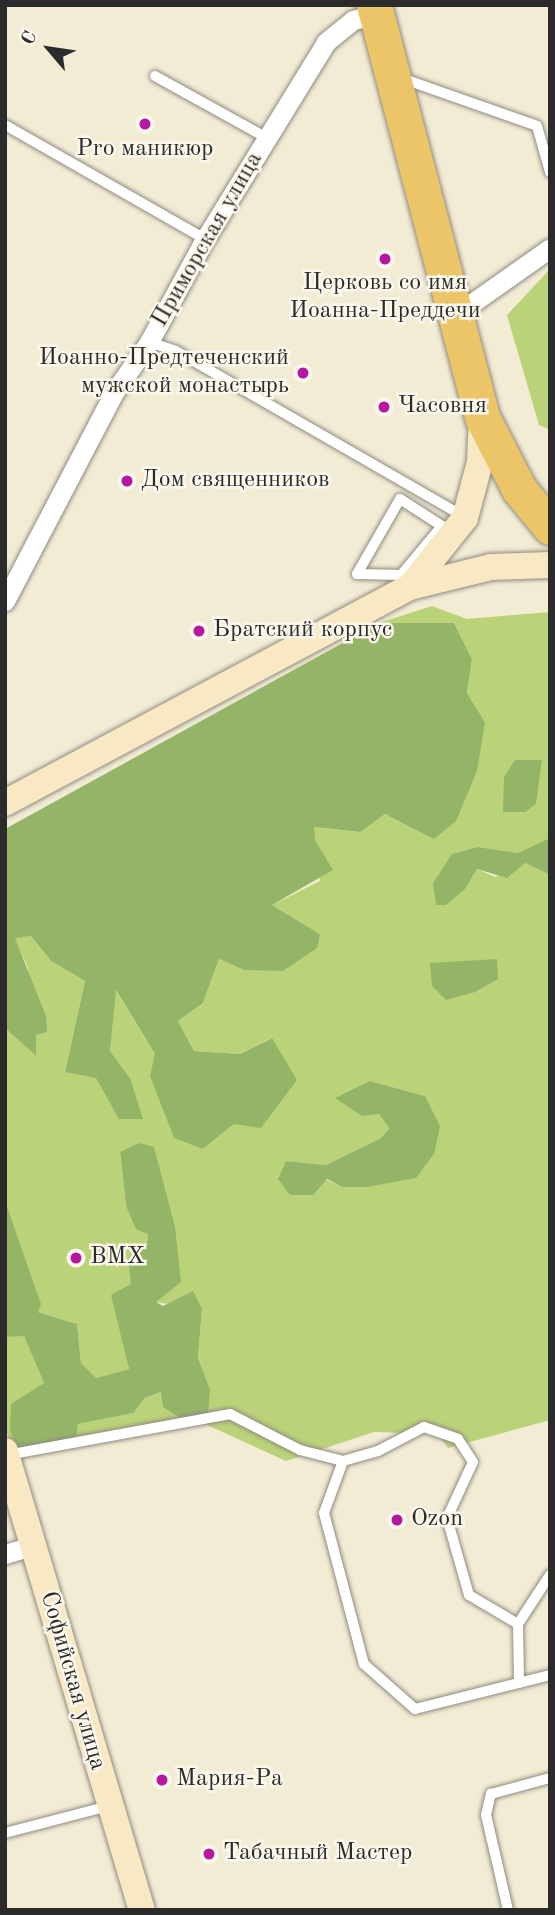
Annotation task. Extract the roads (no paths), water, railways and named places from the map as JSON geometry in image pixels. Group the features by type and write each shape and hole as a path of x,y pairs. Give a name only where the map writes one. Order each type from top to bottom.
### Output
{"highway":[{"name":"Приморская улица","path":"375,10 482,417 519,489 550,527"}],"main road":[{"path":"410,587 442,537 465,517 480,462 482,417"},
{"path":"5,803 410,587 491,567 550,565"},
{"name":"Софийская улица","path":"6,1453 142,1910"}],"street":[{"name":"Приморская улица","path":"5,601 115,391 149,342 205,239 326,42 353,20 375,10"},
{"path":"455,315 550,248"},
{"path":"5,1554 32,1546"}],"lane":[{"path":"391,75 537,126 550,172"},
{"path":"155,76 267,138"},
{"path":"5,125 205,239"},
{"path":"149,342 188,358 465,517"},
{"path":"400,499 442,526 442,537 401,575 357,574 400,499"},
{"path":"6,1453 230,1414 300,1450 343,1461 378,1451 424,1427 458,1439 473,1462 447,1518 469,1595 518,1624"},
{"path":"343,1461 324,1513 364,1664 415,1709 550,1675"},
{"path":"519,1683 518,1624 550,1575"},
{"path":"508,1910 486,1815 491,1794 550,1779"},
{"path":"5,1833 109,1806"}],"place":[{"name":"Pro маникюр","path":"145,124"},
{"name":"Церковь со имя Иоанна-Преддечи","path":"385,259"},
{"name":"Иоанно-Предтеченский мужской монастырь","path":"303,373"},
{"name":"Часовня","path":"384,407"},
{"name":"Дом священников","path":"127,481"},
{"name":"Братский корпус","path":"199,631"},
{"name":"BMX","path":"76,1258"},
{"name":"Ozon","path":"397,1520"},
{"name":"Мария-Ра","path":"162,1780"},
{"name":"Табачный Мастер","path":"209,1854"}]}
